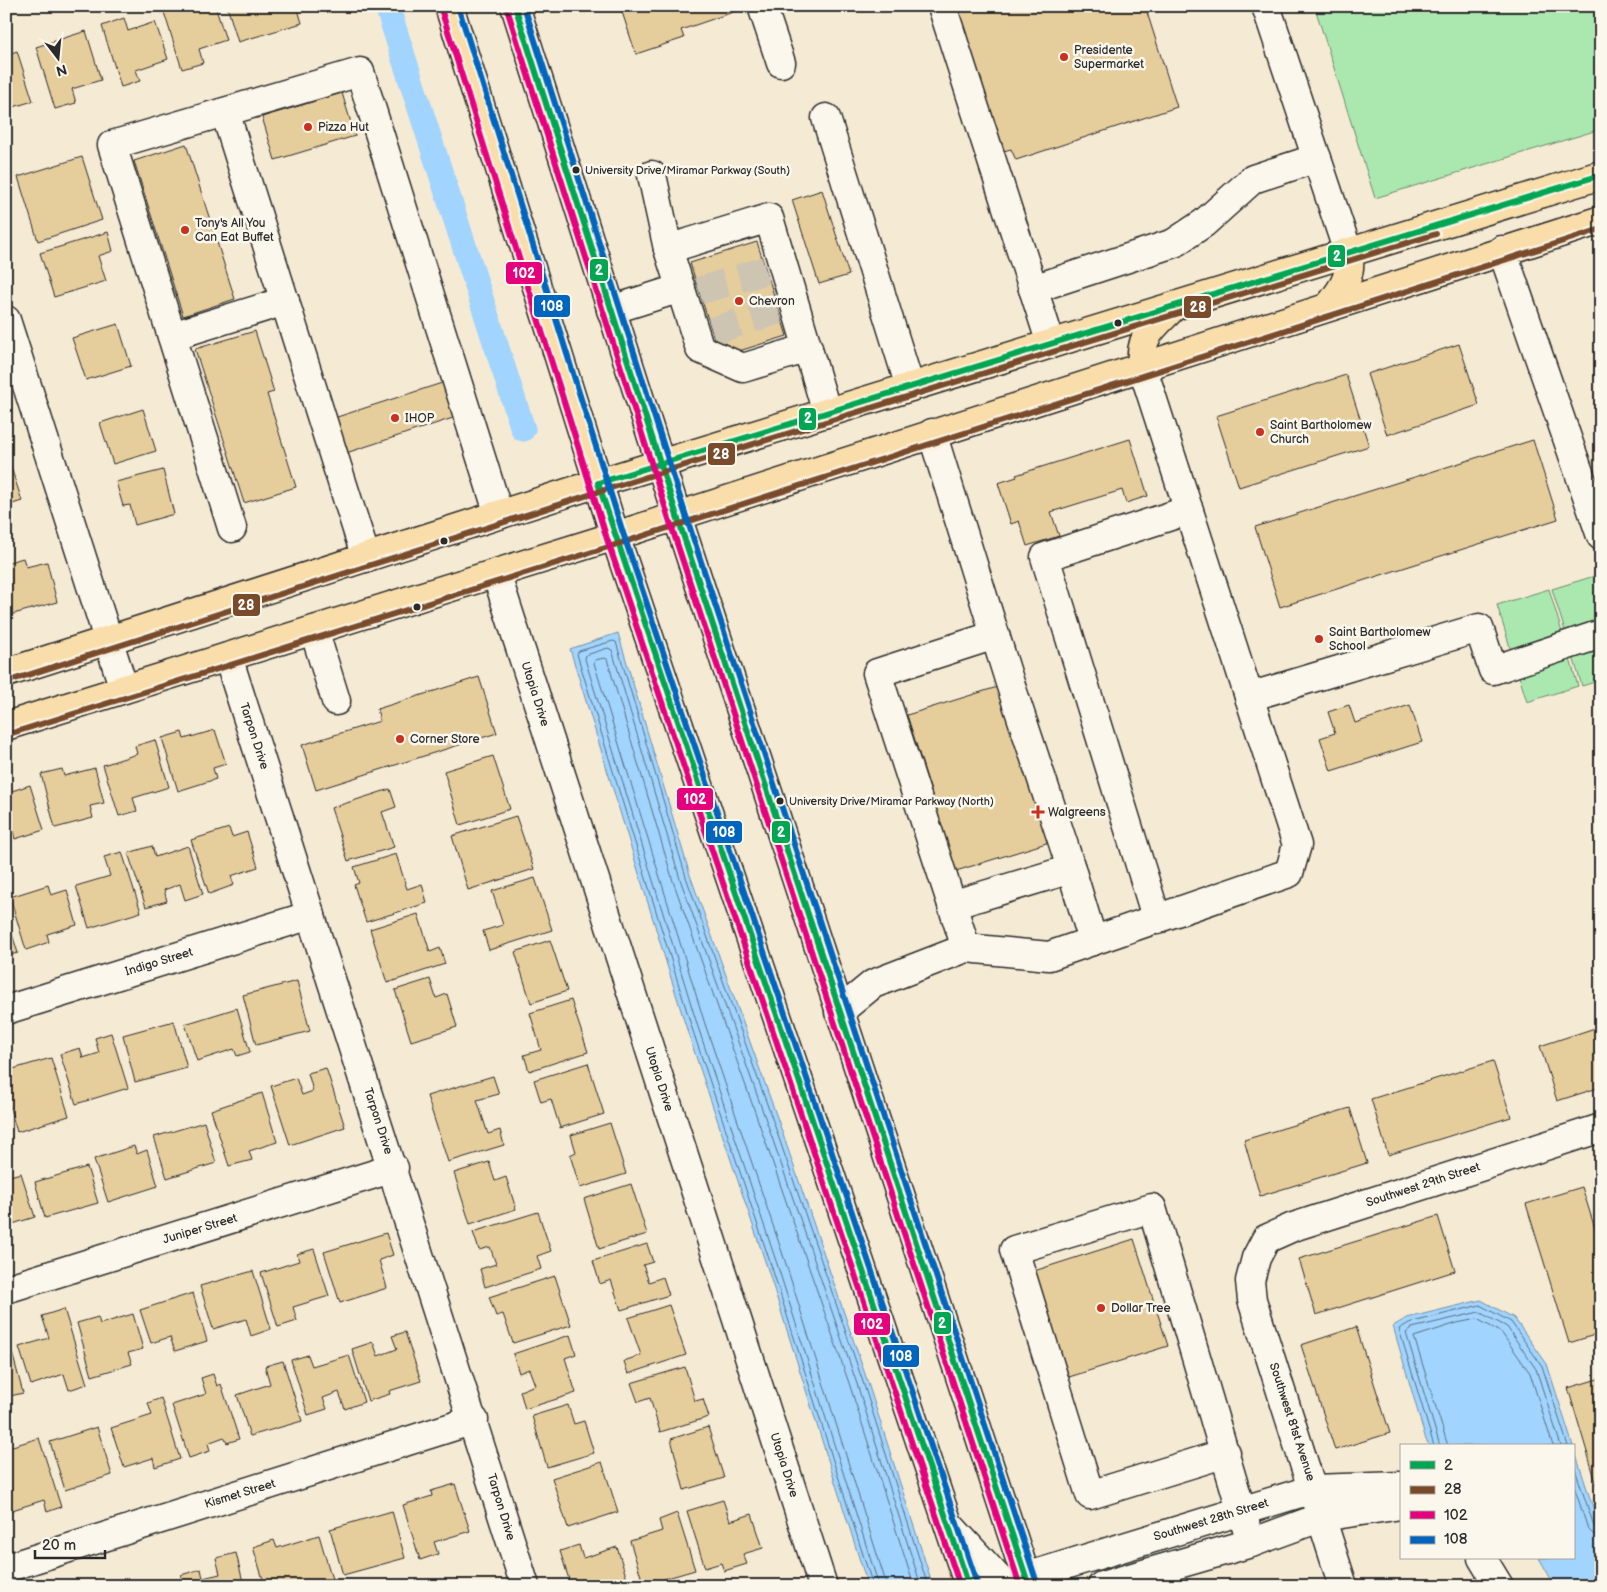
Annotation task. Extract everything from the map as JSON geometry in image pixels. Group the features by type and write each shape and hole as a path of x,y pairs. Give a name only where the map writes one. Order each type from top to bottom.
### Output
{"main road":[{"path":"449,6 615,536 951,1527 969,1586"},
{"path":"515,6 660,464 839,1012 896,1179 1020,1583"},
{"path":"6,674 598,483 1601,175"},
{"path":"1502,250 1500,234 1506,220 1529,197"},
{"path":"6,726 615,536 1502,250 1601,220"},
{"path":"1330,306 1346,284 1351,266 1348,252"},
{"path":"1142,366 1143,340 1173,306"}],"street":[{"path":"762,6 781,63"},
{"path":"942,6 1051,344"},
{"path":"1266,6 1348,252"},
{"path":"232,528 112,145 360,72 499,515"},
{"path":"225,112 366,558"},
{"path":"826,118 910,387"},
{"path":"1033,289 1174,243 1204,223 1253,179 1317,158"},
{"path":"652,175 668,249 688,291 704,334 700,349 742,368 808,348"},
{"path":"668,249 769,218 774,268 787,308 808,348 827,413"},
{"path":"1502,250 1601,536"},
{"path":"611,310 688,291"},
{"path":"172,336 285,301"},
{"path":"6,320 18,394 109,641 124,689"},
{"path":"839,1012 873,984 966,948 1049,956 1289,873 1297,845 1142,366"},
{"path":"932,433 1071,869 1092,942"},
{"path":"1157,920 1045,557 1189,510"},
{"name":"Utopia Drive","path":"496,573 823,1586"},
{"path":"1249,697 1479,628 1493,670 1601,634"},
{"path":"314,630 336,701"},
{"path":"966,948 877,673 995,635"},
{"name":"Tarpon Drive","path":"228,657 394,1168 525,1586"},
{"path":"952,905 1071,869"},
{"name":"Indigo Street","path":"6,1010 311,914"},
{"name":"Southwest 29th Street","path":"1256,1258 1266,1239 1293,1227 1600,1133"},
{"name":"Juniper Street","path":"6,1289 394,1168"},
{"path":"1226,1453 1090,1495 1014,1250 1152,1208 1226,1453 1251,1543"},
{"name":"Southwest 81st Avenue","path":"1256,1258 1250,1281 1252,1300 1343,1586"},
{"name":"Kismet Street","path":"6,1568 474,1420"},
{"name":"Southwest 28th Street","path":"1020,1583 1313,1489 1400,1486"},
{"path":"1102,1586 1251,1543 1322,1517 1400,1505"},
{"path":"951,1527 1020,1583"},
{"path":"1483,1560 1500,1586"}],"green space":[{"path":"1331,6 1601,6 1601,129 1375,198 1316,11"},
{"path":"1601,574 1601,680 1582,686 1552,589"},
{"path":"1549,589 1578,686 1527,702 1497,605"}],"water":[{"path":"618,633 690,875 778,1120 867,1380 933,1586 868,1586 767,1267 687,1030 570,649"},
{"path":"1481,1300 1514,1318 1547,1364 1572,1444 1429,1444 1393,1326 1407,1318"},
{"path":"1574,1449 1601,1532 1601,1586 1555,1586 1540,1560 1574,1560"}],"building":[{"path":"162,6 215,6 226,40 199,49 203,63 182,69"},
{"path":"227,6 297,6 302,23 238,42"},
{"path":"620,6 738,6 739,10 681,30 684,38 636,54"},
{"name":"Presidente Supermarket","path":"951,6 1145,6 1177,107 1016,160 1011,149 996,153"},
{"path":"124,18 128,31 155,22 168,59 136,70 140,81 121,87 102,26"},
{"path":"86,31 101,80 72,89 76,103 55,109 36,47"},
{"path":"17,51 33,101 7,109 12,124 6,126 6,55"},
{"name":"Pizza Hut","path":"342,93 355,136 275,160 262,117"},
{"name":"Tony's All You Can Eat Buffet","path":"186,144 235,299 183,316 134,161"},
{"path":"82,157 102,220 38,241 18,177"},
{"path":"822,190 849,275 819,284 792,200"},
{"path":"108,232 113,251 98,256 106,281 54,297 40,253"},
{"name":"Chevron","path":"757,242 787,336 720,357 690,263"},
{"path":"118,324 131,366 86,380 72,338"},
{"path":"255,331 274,392 267,394 296,487 244,503 195,349"},
{"path":"1459,344 1479,405 1387,435 1367,374"},
{"path":"1346,375 1369,446 1239,487 1216,416"},
{"name":"IHOP","path":"445,382 456,417 346,453 334,418"},
{"path":"143,409 156,451 113,464 100,423"},
{"path":"1130,439 1148,496 1126,503 1122,490 1051,512 1059,536 1027,546 1019,521 1011,524 998,483 1017,477 1016,475"},
{"path":"1533,440 1558,519 1280,607 1255,527"},
{"path":"6,452 22,501 6,506"},
{"path":"163,470 174,514 135,525 130,505 123,506 116,482"},
{"path":"23,558 26,567 47,562 57,602 6,616 6,563"},
{"name":"Corner Store","path":"479,677 497,733 316,790 302,745 380,721 377,709"},
{"name":"Walgreens","path":"1007,684 1056,840 956,871 907,715"},
{"path":"1349,705 1355,723 1410,705 1422,742 1331,771 1320,738 1335,733 1328,712"},
{"path":"215,730 226,764 213,768 216,779 178,791 162,738 182,732 184,739"},
{"path":"155,740 169,787 133,798 137,811 119,816 103,765 137,754 135,746"},
{"path":"493,756 510,809 460,825 444,771"},
{"path":"95,768 104,803 90,806 93,818 55,828 41,774 62,769 64,776"},
{"path":"30,785 44,830 15,839 12,828 6,830 6,793"},
{"path":"390,789 396,807 382,812 394,847 348,861 331,808"},
{"path":"516,816 534,869 468,890 452,836"},
{"path":"229,828 232,837 247,832 258,867 231,876 234,885 209,894 191,840"},
{"path":"152,846 155,857 188,846 203,894 185,900 180,884 164,890 167,901 146,907 128,853"},
{"path":"122,852 141,912 89,928 76,886 110,876 104,857"},
{"path":"396,854 407,889 422,884 427,903 366,922 354,885 359,883 354,867"},
{"path":"535,878 552,930 489,950 483,931 503,925 492,891"},
{"path":"48,885 51,895 67,890 77,925 47,934 49,942 26,950 10,897"},
{"path":"418,914 430,952 440,948 445,964 387,983 370,929"},
{"path":"6,915 18,953 6,956"},
{"path":"550,940 567,991 531,1003 515,952"},
{"path":"430,979 436,998 447,994 457,1027 411,1041 395,990"},
{"path":"297,981 310,1031 256,1045 243,995"},
{"path":"571,1000 588,1052 529,1071 524,1055 541,1050 530,1013"},
{"path":"237,1008 250,1052 237,1056 234,1049 197,1061 185,1024"},
{"path":"174,1021 187,1068 135,1082 123,1035"},
{"path":"1601,1026 1601,1087 1557,1101 1540,1046"},
{"path":"111,1033 128,1088 76,1104 60,1054 80,1048 83,1058 99,1053 95,1038"},
{"path":"51,1058 69,1116 17,1132 6,1095 6,1071"},
{"path":"1493,1061 1511,1117 1388,1155 1371,1099"},
{"path":"588,1063 604,1114 560,1128 551,1099 541,1102 534,1080"},
{"path":"326,1068 345,1127 290,1145 271,1086 296,1078 302,1095 313,1091 308,1073"},
{"path":"493,1076 499,1094 477,1100 488,1134 500,1130 504,1145 448,1162 427,1096"},
{"path":"262,1093 277,1142 249,1151 252,1160 229,1166 211,1110"},
{"path":"1350,1108 1367,1163 1260,1196 1244,1140"},
{"path":"204,1122 216,1163 167,1178 154,1137"},
{"path":"610,1123 626,1174 580,1188 570,1155 576,1152 571,1135"},
{"path":"134,1146 137,1154 147,1150 158,1186 108,1202 94,1159"},
{"path":"489,1162 495,1181 506,1177 516,1209 470,1224 454,1173"},
{"path":"87,1167 98,1203 45,1218 35,1182"},
{"path":"21,1173 35,1217 6,1226 6,1177"},
{"path":"631,1184 647,1234 599,1249 584,1199"},
{"path":"1582,1187 1601,1248 1601,1333 1569,1343 1526,1204"},
{"path":"538,1212 551,1251 537,1256 541,1269 485,1287 480,1269 496,1264 490,1247 479,1250 473,1232"},
{"path":"1438,1216 1455,1271 1316,1315 1299,1259"},
{"path":"386,1233 393,1255 379,1260 387,1288 340,1303 324,1252"},
{"name":"Dollar Tree","path":"1134,1239 1168,1346 1069,1377 1034,1271"},
{"path":"647,1244 653,1262 643,1265 649,1282 663,1277 669,1295 621,1310 611,1280 600,1284 593,1261"},
{"path":"314,1249 329,1296 293,1307 297,1321 278,1327 261,1273 299,1261 297,1254"},
{"path":"253,1271 271,1329 251,1336 246,1319 213,1329 200,1286"},
{"path":"555,1276 571,1325 513,1343 503,1314 496,1316 489,1297"},
{"path":"193,1293 207,1341 175,1351 170,1337 151,1343 140,1310"},
{"path":"669,1305 686,1355 628,1374 624,1361 641,1355 628,1318"},
{"path":"64,1309 87,1384 69,1390 64,1374 31,1385 19,1347 49,1338 42,1316"},
{"path":"133,1314 143,1349 128,1353 132,1364 92,1376 77,1323 98,1317 100,1324"},
{"path":"1356,1327 1390,1433 1335,1450 1301,1345"},
{"path":"405,1332 421,1381 389,1391 390,1394 368,1401 352,1349 373,1342 378,1356 397,1349 392,1336"},
{"path":"570,1335 576,1354 565,1358 576,1393 525,1409 520,1391 535,1385 529,1369 519,1373 513,1354"},
{"path":"10,1345 23,1393 6,1397 6,1346"},
{"path":"308,1355 312,1366 349,1355 364,1402 345,1409 339,1392 323,1398 327,1409 308,1415 291,1360"},
{"path":"283,1361 302,1421 250,1436 237,1395 270,1384 265,1366"},
{"path":"685,1367 695,1401 703,1399 709,1417 660,1432 650,1398 638,1402 631,1383"},
{"path":"213,1374 217,1386 221,1384 239,1439 227,1443 224,1437 208,1443 210,1451 189,1458 172,1405 206,1394 201,1378"},
{"path":"1601,1378 1601,1499 1568,1388"},
{"path":"161,1398 180,1459 155,1467 153,1458 124,1467 111,1428 152,1415 148,1403"},
{"path":"568,1405 574,1424 584,1421 594,1453 547,1467 532,1416"},
{"path":"97,1427 112,1475 65,1490 50,1442"},
{"path":"708,1427 724,1478 684,1490 671,1439"},
{"path":"39,1438 61,1507 47,1512 44,1500 6,1512 6,1448"},
{"path":"602,1462 618,1512 568,1528 552,1478"},
{"path":"455,1484 470,1531 434,1542 438,1554 420,1560 403,1505 432,1496 431,1491"},
{"path":"723,1500 730,1521 752,1514 763,1548 743,1554 747,1564 724,1571 721,1563 705,1568 687,1511"},
{"path":"392,1511 405,1558 343,1575 330,1529"},
{"path":"677,1513 695,1570 664,1579 666,1586 644,1586 630,1541 662,1531 659,1520"},
{"path":"319,1535 334,1586 265,1586 253,1547 274,1540 277,1548"},
{"path":"579,1545 583,1558 617,1547 629,1586 571,1586 560,1551"},
{"path":"236,1553 244,1586 184,1586 181,1575 201,1569 203,1578 220,1574 216,1558"}],"waterway":[{"path":"387,6 523,429"}],"tunnel":[{"path":"699,291 766,270"},
{"path":"712,331 779,310"}],"transit line":[{"name":"108","path":"458,6 623,533 977,1583"},
{"name":"2","path":"515,6 677,516 1029,1586"},
{"name":"108","path":"524,6 685,513 1037,1583"},
{"name":"102","path":"441,9 607,539 960,1586"},
{"name":"102","path":"507,9 669,519 1020,1586"},
{"name":"2","path":"969,1586 598,483 1601,175"},
{"name":"28","path":"9,734 618,544 1601,229"},
{"name":"28","path":"9,681 601,491 1436,234"}],"place":[{"name":"Presidente Supermarket","path":"1064,57"},
{"name":"Pizza Hut","path":"308,127"},
{"name":"University Drive/Miramar Parkway (South)","path":"576,170"},
{"name":"Tony's All You Can Eat Buffet","path":"185,230"},
{"name":"Chevron","path":"739,301"},
{"name":"IHOP","path":"395,418"},
{"name":"Saint Bartholomew Church","path":"1260,432"},
{"name":"Saint Bartholomew School","path":"1319,639"},
{"name":"Corner Store","path":"400,739"},
{"name":"University Drive/Miramar Parkway (North)","path":"780,801"},
{"name":"Walgreens","path":"1038,812"},
{"name":"Dollar Tree","path":"1101,1308"}]}
